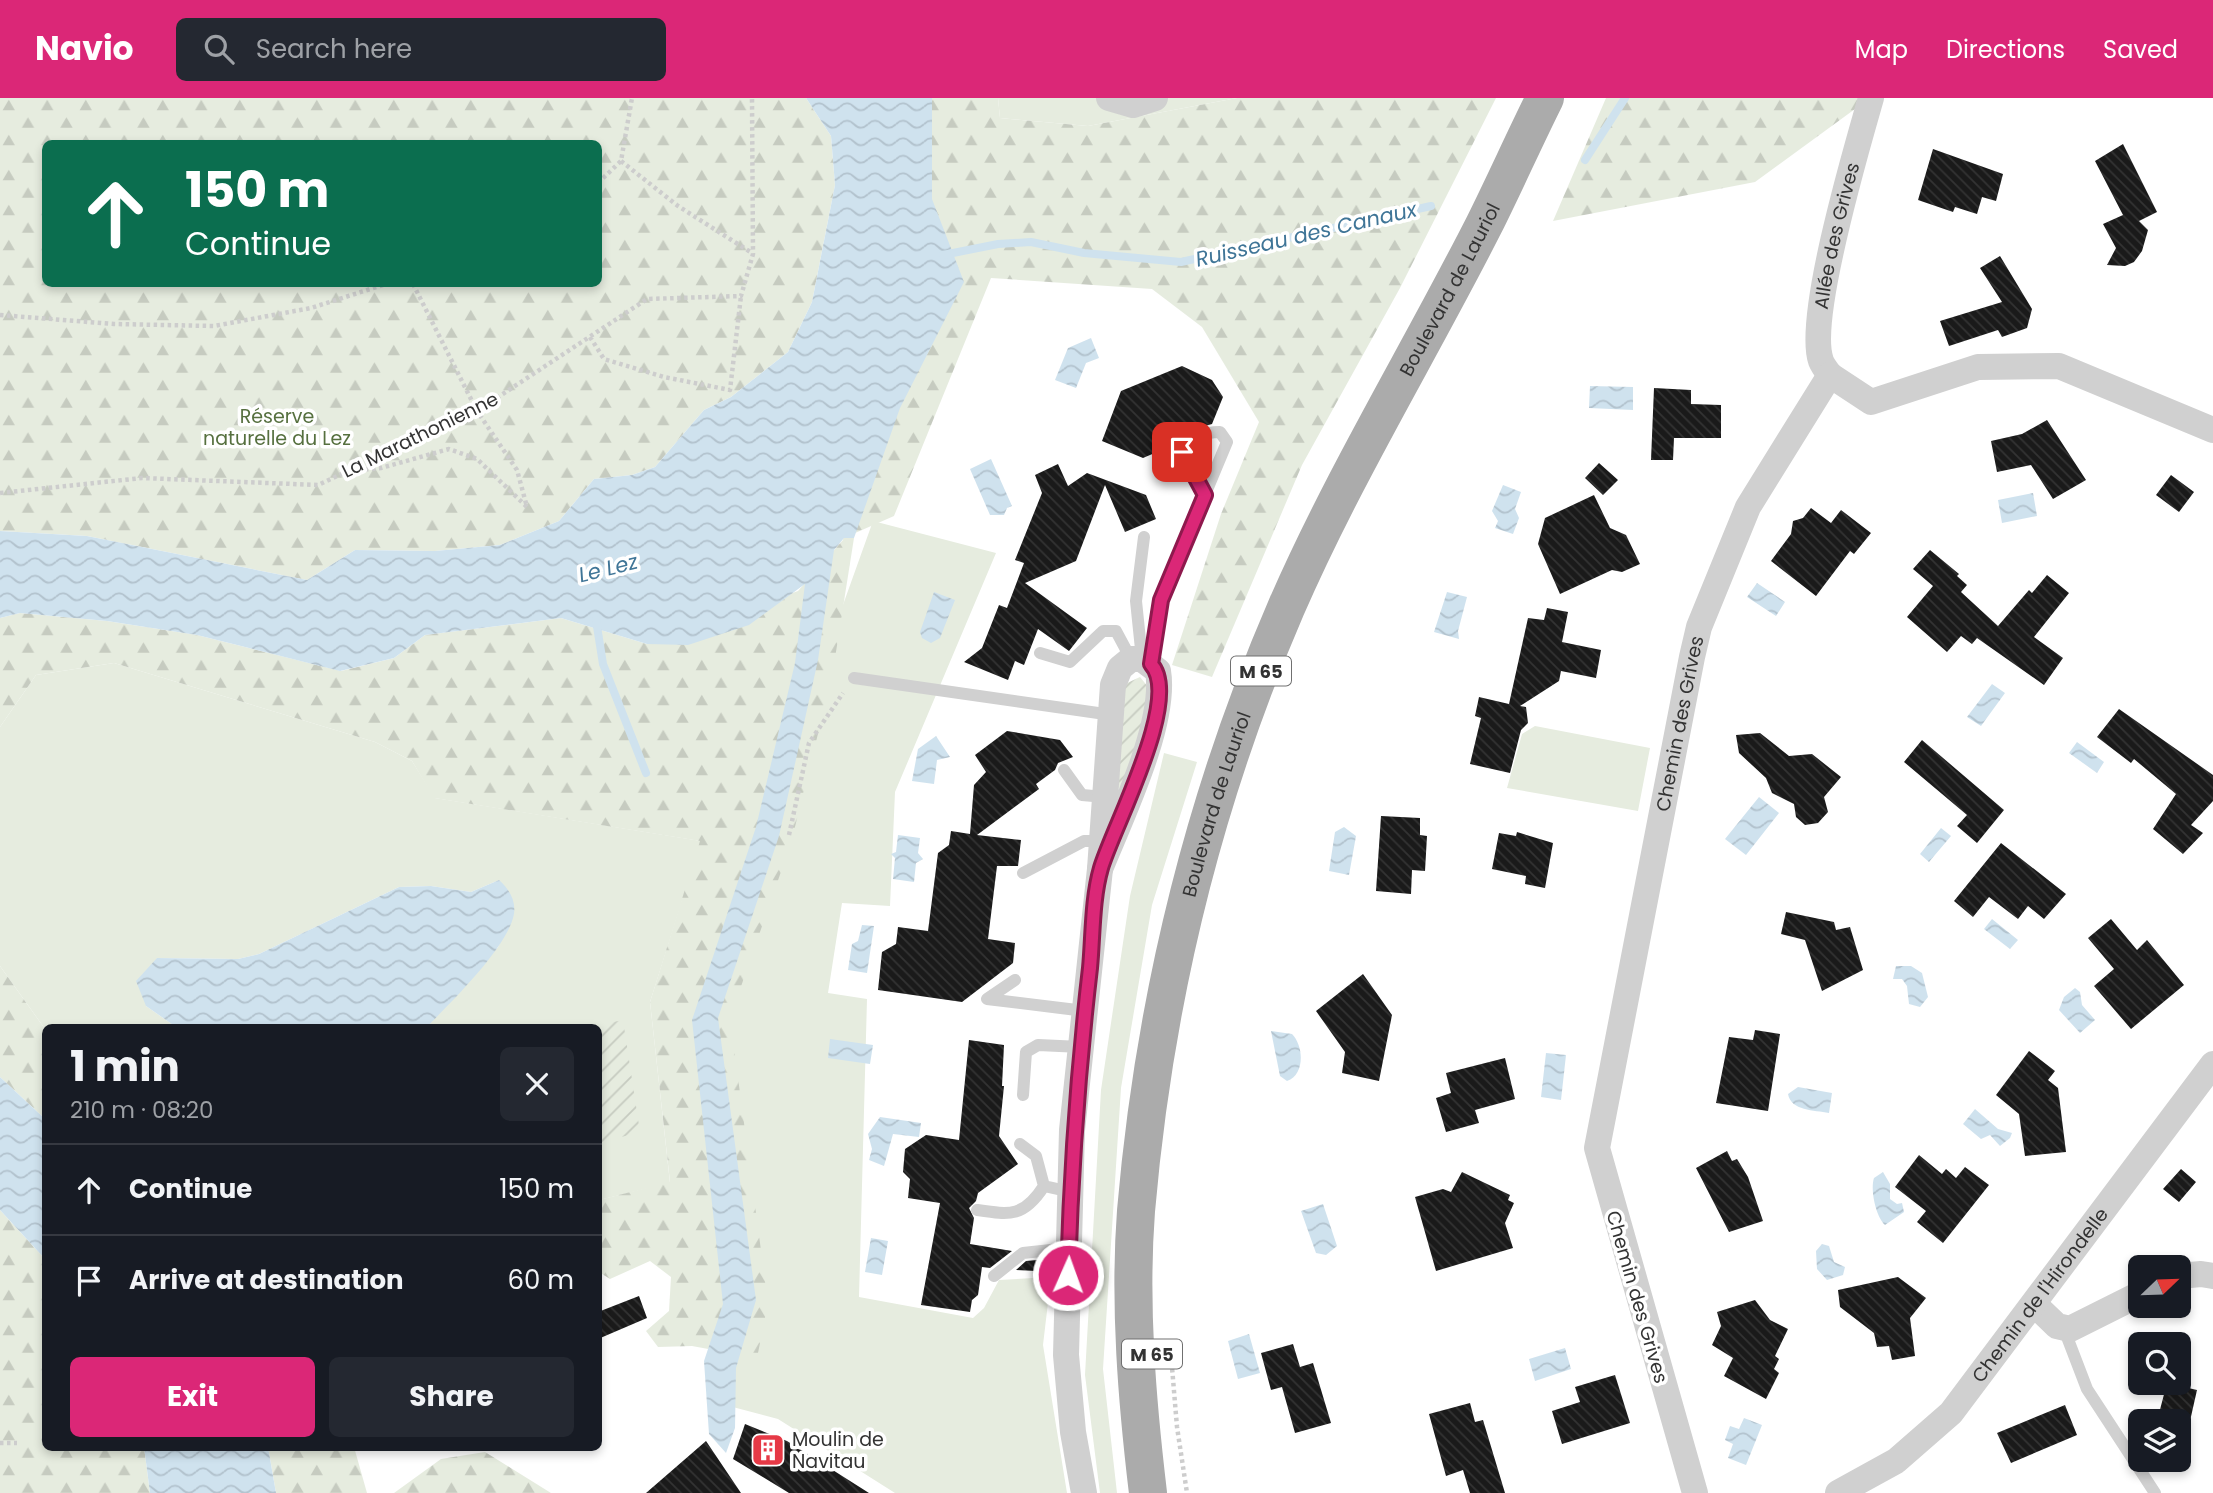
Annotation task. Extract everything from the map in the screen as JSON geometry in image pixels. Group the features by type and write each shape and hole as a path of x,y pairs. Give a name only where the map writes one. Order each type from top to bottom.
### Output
{"main road":[{"name":"Boulevard de Lauriol","path":"1148,1493 1135,1345 1136,1214 1148,1111 1171,964 1207,820 1233,743 1287,605 1404,375 1486,222 1545,98"},
{"name":"M 65","path":"1136,1214 1171,1493"}],"street":[{"path":"1109,98 1133,105 1154,98"},
{"name":"Allée des Grives","path":"1830,375 1821,361 1819,334 1830,255 1871,98"},
{"path":"1830,375 1871,402 1978,367 2059,366 2213,430"},
{"name":"Chemin des Grives","path":"1695,1493 1597,1149 1699,627 1748,507 1830,375"},
{"path":"1084,1493 1073,1432 1066,1355 1072,1130 1100,869 1113,685 1120,668 1141,661 1158,671 1160,683 1153,725 1130,796 1100,869"},
{"name":"Chemin de l'Hirondelle","path":"1838,1493 1896,1461 1951,1413 2035,1305 2213,1064"},
{"path":"2191,1274 2201,1273 2213,1276"},
{"path":"2035,1305 2063,1328 2081,1325 2128,1300"}],"lane":[{"path":"1141,661 1161,600 1205,495 1227,442 1220,432 1208,432 1188,442 1182,452 1205,495"},
{"path":"1141,661 1136,601 1144,537"},
{"path":"1040,653 1070,662 1103,631 1116,631 1141,661"},
{"path":"854,678 1112,715"},
{"path":"1064,770 1082,795 1105,797"},
{"path":"1023,873 1084,841 1102,841"},
{"path":"1015,980 987,999 1085,1011"},
{"path":"1023,1095 1026,1052 1038,1045 1081,1047"},
{"path":"1020,1144 1036,1156 1044,1186"},
{"path":"1044,1186 1070,1192"},
{"path":"978,1210 1005,1214 1025,1210 1044,1186"},
{"path":"994,1276 1023,1253 1069,1248"},
{"path":"2063,1328 2087,1389 2155,1493"}],"path":[{"path":"602,179 621,161 632,98"},
{"path":"590,337 604,359 664,377 730,390 741,296 753,254 752,98"},
{"path":"621,161 678,206 753,254"},
{"path":"0,315 114,324 214,326 311,308 377,287"},
{"path":"347,471 381,468 449,449 477,459 527,507 517,470 477,411 415,287"},
{"name":"La Marathonienne","path":"0,493 142,478 318,485 477,411 647,299 741,296"},
{"path":"789,835 809,743 854,678"},
{"path":"1170,1346 1177,1427 1187,1493"},
{"path":"0,1443 17,1443"}],"green space":[{"name":"Réserve naturelle du Lez","path":"0,98 806,98 831,136 835,185 812,302 788,352 731,397 704,410 655,467 632,475 594,479 559,521 500,545 435,551 355,550 307,580 87,536 0,531"},
{"path":"905,98 998,98 1000,118 1088,126 1237,98 1496,98 1400,288 1302,465 1212,677 1172,665 1221,514 1259,422 1202,327 1152,289 991,278 894,516 846,537 854,538 832,677 791,843 730,1018 768,1303 757,1358 692,1346 658,1347 646,1331 669,1311 671,1277 650,1261 610,1279 602,1274 602,1199 670,1182 650,1002 700,841 434,798 412,761 375,742 114,663 36,675 0,727 0,618 20,613 107,621 197,635 341,671 394,658 425,635 561,618 647,644 798,591 843,540"},
{"path":"998,98 1237,98 1088,126 1000,118"},
{"path":"1606,98 1858,98 1855,109 1755,182 1553,221"},
{"path":"873,521 996,553 895,792 890,906 842,903 828,993 867,999 859,1297 973,1318 984,1308 999,1280 1051,1277 1043,1345 1067,1493 895,1493 778,1419 710,1401 718,1018 820,669"},
{"path":"114,663 375,742 412,761 435,798 701,841 650,1002 670,1183 602,1199 602,1024 430,1024 498,947 514,913 499,880 471,892 431,886 399,887 259,954 238,959 157,958 146,1006 172,1024 42,1025 0,966 0,727 36,675"},
{"path":"1140,677 1149,688 1130,780 1118,789 1125,684"},
{"path":"1535,726 1650,748 1638,811 1507,788 1522,734"},
{"path":"1164,753 1197,762 1152,905 1121,1088 1103,1369 1117,1493 1100,1493 1085,1375 1101,1090 1130,896"},
{"path":"0,966 42,1025 42,1116 0,1077"},
{"path":"623,1020 640,1132 602,1142 602,1024"},
{"path":"0,1210 42,1256 42,1451 145,1451 150,1493 0,1493"},
{"path":"269,1451 355,1451 367,1493 276,1493"},
{"path":"485,1452 551,1493 394,1493 441,1459"}],"water":[{"name":"Le Lez","path":"806,98 932,98 932,199 964,282 900,408 854,538 844,538 834,550 818,660 779,836 718,1018 756,1300 736,1368 735,1428 726,1453 709,1434 704,1361 723,1304 692,1020 756,827 795,663 805,584 749,625 688,645 647,644 561,618 425,635 394,658 340,671 197,635 107,621 20,613 0,618 0,531 87,536 307,580 355,550 435,551 500,545 559,521 594,479 632,475 655,467 704,410 731,397 788,352 812,302 835,185 831,136"},
{"path":"1091,338 1099,358 1086,363 1076,388 1055,380 1068,348"},
{"path":"1590,386 1633,387 1633,410 1589,408"},
{"path":"991,459 1012,506 1007,508 1004,515 990,515 970,469"},
{"path":"1503,485 1521,492 1515,509 1519,518 1513,534 1495,528 1498,521 1492,511"},
{"path":"2033,493 2037,516 2002,523 1998,500"},
{"path":"1757,583 1785,602 1776,616 1747,597"},
{"path":"934,592 955,600 940,638 931,643 922,638 920,632"},
{"path":"1447,592 1467,597 1458,631 1459,639 1434,632"},
{"path":"1992,684 2005,693 1981,726 1967,717"},
{"path":"936,736 950,757 937,760 934,784 912,781 918,749"},
{"path":"2077,742 2104,762 2097,773 2069,753"},
{"path":"1759,797 1779,813 1746,855 1725,839"},
{"path":"1344,827 1356,836 1349,875 1329,871 1335,832"},
{"path":"1941,828 1951,836 1929,862 1920,854"},
{"path":"898,835 920,838 918,853 923,859 916,863 914,882 893,879 895,858 891,854 896,852"},
{"path":"499,880 513,899 514,914 510,927 477,974 430,1024 172,1024 146,1006 136,981 157,958 238,959 259,954 399,887 431,886 471,892"},
{"path":"1992,919 2018,940 2010,949 1984,929"},
{"path":"862,925 874,926 867,973 848,970 852,944 858,941"},
{"path":"1896,966 1911,966 1922,973 1928,997 1920,1007 1909,1004 1907,986 1902,979 1893,979"},
{"path":"2075,988 2080,992 2082,1005 2095,1020 2080,1033 2059,1010 2064,997"},
{"path":"1271,1031 1292,1034 1299,1046 1300,1067 1293,1078 1287,1081 1280,1076"},
{"path":"830,1039 873,1045 870,1064 828,1058"},
{"path":"1546,1053 1566,1055 1561,1100 1541,1097"},
{"path":"0,1077 42,1116 42,1256 0,1210"},
{"path":"1798,1087 1832,1093 1829,1113 1804,1109 1794,1104 1788,1094"},
{"path":"1975,1109 1998,1129 2012,1133 2010,1138 2000,1146 1990,1135 1981,1139 1963,1124"},
{"path":"880,1117 921,1123 919,1137 893,1134 884,1166 869,1160 872,1149 868,1134"},
{"path":"1883,1172 1890,1184 1890,1199 1897,1204 1902,1203 1904,1212 1885,1225 1873,1196 1874,1178"},
{"path":"1323,1204 1337,1246 1326,1255 1316,1253 1301,1211"},
{"path":"871,1238 888,1241 882,1275 865,1272"},
{"path":"1822,1244 1829,1246 1834,1262 1845,1267 1843,1275 1827,1280 1817,1269 1816,1251"},
{"path":"1249,1334 1260,1373 1238,1379 1228,1341"},
{"path":"1565,1348 1571,1369 1535,1381 1529,1359"},
{"path":"1744,1418 1762,1425 1746,1465 1728,1458 1733,1444 1725,1440 1730,1426 1739,1429"},
{"path":"145,1451 269,1451 276,1493 150,1493"}],"building":[{"path":"2123,144 2157,212 2139,221 2148,230 2142,251 2134,262 2125,266 2107,265 2116,248 2103,224 2123,215 2095,161"},
{"path":"1933,149 2003,174 1996,201 1982,197 1977,214 1955,207 1953,212 1918,200"},
{"path":"2000,256 2032,309 2027,328 2002,337 1998,330 1949,346 1940,321 2002,302 1980,268"},
{"path":"1182,366 1212,380 1223,397 1212,424 1195,429 1178,443 1143,458 1102,441 1121,391"},
{"path":"1654,388 1691,390 1691,404 1721,405 1721,438 1674,438 1673,460 1651,460"},
{"path":"2047,420 2086,480 2053,499 2031,465 1997,472 1991,441 2022,434"},
{"path":"1599,463 1618,480 1603,495 1585,478"},
{"path":"1058,464 1068,486 1087,473 1146,495 1156,519 1125,532 1105,485 1076,561 1025,583 1087,628 1069,651 1038,629 1024,665 1015,661 1008,680 964,662 982,648 999,605 1007,608 1024,563 1015,560 1042,493 1035,475"},
{"path":"2171,475 2194,492 2179,512 2156,495"},
{"path":"1594,495 1610,528 1626,535 1640,564 1622,572 1612,570 1560,594 1538,544 1545,518"},
{"path":"1811,508 1831,523 1841,510 1871,533 1854,554 1850,551 1816,596 1771,561 1791,534 1793,521 1803,518"},
{"path":"1930,550 1959,574 1957,576 1967,585 1961,592 1998,626 2029,590 2032,593 2047,575 2069,593 2034,637 2063,658 2044,685 1977,638 1972,644 1961,636 1947,652 1907,617 1933,586 1913,569"},
{"path":"1547,608 1568,612 1562,642 1601,650 1596,678 1561,671 1559,681 1520,706 1526,707 1528,723 1521,730 1510,773 1470,764 1481,718 1475,716 1479,697 1509,704 1528,618 1544,620"},
{"path":"2119,709 2213,775 2213,801 2191,825 2203,833 2183,854 2153,829 2176,794 2134,759 2131,763 2097,737"},
{"path":"1007,731 1060,740 1073,757 1058,763 1055,770 1036,784 1039,789 977,835 1021,840 1018,866 997,866 988,939 1015,943 1013,963 962,1002 878,990 882,952 896,944 898,927 928,931 938,853 949,845 951,831 970,834 974,785 986,772 975,755"},
{"path":"1760,733 1789,756 1812,754 1841,777 1824,797 1828,812 1818,823 1805,825 1796,817 1794,804 1772,793 1766,778 1739,753 1736,735"},
{"path":"1922,740 2004,810 1977,843 1957,826 1967,815 1904,762"},
{"path":"1381,816 1420,818 1420,835 1427,836 1425,871 1412,870 1411,894 1376,891"},
{"path":"1517,832 1553,843 1545,888 1525,884 1526,876 1492,869 1499,833 1516,836"},
{"path":"2001,843 2066,894 2044,919 2028,906 2018,919 1989,897 1973,917 1954,901"},
{"path":"1786,912 1834,922 1836,930 1850,927 1863,970 1822,991 1805,940 1781,934"},
{"path":"2111,919 2137,950 2147,940 2184,985 2131,1029 2094,986 2114,969 2088,938"},
{"path":"1363,974 1392,1015 1379,1081 1342,1073 1345,1052 1316,1011"},
{"path":"1755,1030 1780,1034 1768,1111 1716,1103 1729,1037 1753,1040"},
{"path":"969,1040 1004,1045 1004,1086 999,1136 1018,1164 978,1193 976,1201 969,1208 974,1218 970,1244 1012,1251 990,1268 982,1267 978,1295 972,1300 970,1312 921,1305 940,1203 908,1198 910,1179 903,1172 905,1149 926,1135 959,1140"},
{"path":"2029,1051 2055,1071 2048,1080 2058,1088 2066,1152 2025,1156 2019,1114 1996,1095"},
{"path":"1505,1058 1515,1099 1475,1110 1479,1123 1446,1132 1436,1098 1451,1093 1446,1073"},
{"path":"1727,1151 1732,1161 1737,1159 1748,1177 1763,1221 1729,1232 1696,1168"},
{"path":"1919,1155 1942,1174 1946,1169 1956,1178 1965,1167 1989,1185 1943,1243 1917,1222 1926,1211 1895,1187"},
{"path":"2181,1169 2196,1182 2179,1202 2163,1189"},
{"path":"1462,1172 1510,1195 1508,1200 1514,1203 1505,1223 1513,1248 1436,1271 1415,1197 1443,1189 1451,1192"},
{"path":"1037,1260 1036,1271 1016,1270 1026,1261"},
{"path":"1898,1277 1926,1298 1910,1318 1915,1356 1892,1360 1889,1346 1877,1347 1874,1333 1840,1307 1838,1290"},
{"path":"639,1296 647,1318 602,1337 602,1310"},
{"path":"1755,1300 1770,1320 1788,1329 1775,1356 1779,1359 1774,1369 1779,1373 1766,1399 1724,1376 1733,1358 1712,1345 1721,1326 1717,1312"},
{"path":"1293,1344 1300,1367 1313,1363 1331,1423 1295,1433 1282,1387 1271,1390 1261,1353"},
{"path":"1615,1375 1630,1423 1562,1444 1552,1411 1580,1402 1575,1387"},
{"path":"2191,1389 2197,1390 2191,1417 2191,1409 2160,1409 2164,1395 2191,1395"},
{"path":"1470,1403 1475,1422 1483,1420 1505,1493 1470,1493 1463,1470 1446,1476 1429,1414"},
{"path":"2065,1405 2077,1435 2011,1463 1997,1433"},
{"name":"Moulin de Navitau","path":"745,1424 787,1441 869,1493 789,1493 733,1459"},
{"path":"706,1441 741,1493 646,1493"}],"waterway":[{"name":"Ruisseau des Canaux","path":"1585,160 1625,98"},
{"name":"Ruisseau des Canaux","path":"943,255 998,244 1031,242 1084,253 1181,262 1431,206"},
{"path":"596,620 603,664 646,773"}],"place":[{"name":"Moulin de Navitau","path":"768,1450"}],"route":[{"path":"1068,1275 1072,1130 1100,869 1130,796 1160,698 1158,671 1151,664 1161,600 1205,495 1182,452"}]}
